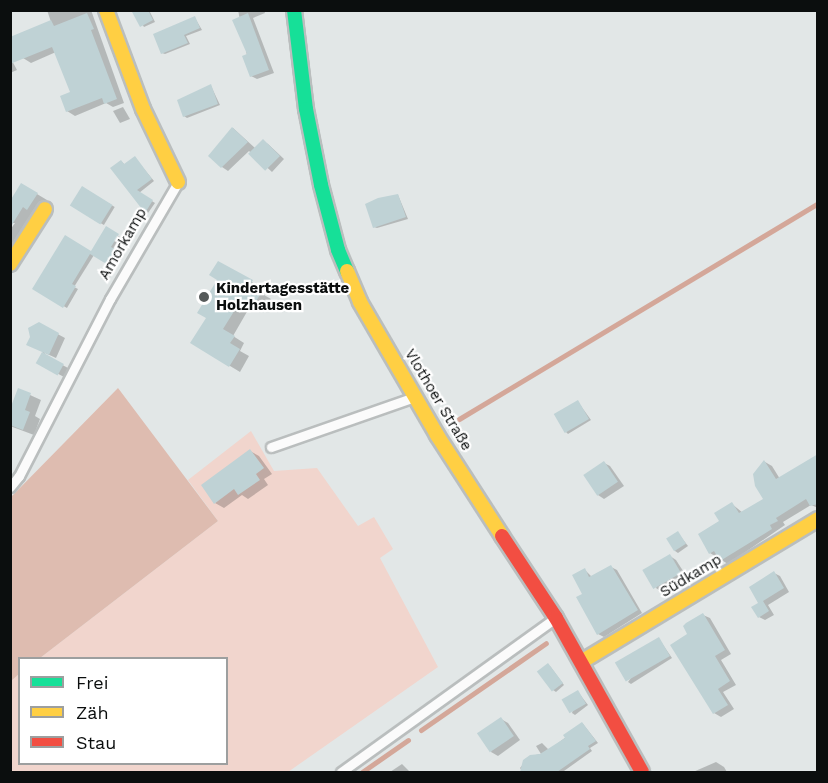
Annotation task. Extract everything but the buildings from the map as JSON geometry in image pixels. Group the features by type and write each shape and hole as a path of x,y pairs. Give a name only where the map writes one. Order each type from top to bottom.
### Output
{"street":[{"name":"Amorkamp","path":"106,10 143,108 178,182"},
{"name":"Vlothoer Straße","path":"294,10 306,109 338,250 360,302 417,396 437,435 556,618 642,772"},
{"path":"10,264 45,209"},
{"name":"Südkamp","path":"581,662 818,519"}],"lane":[{"name":"Amorkamp","path":"10,487 19,476 110,299 178,182"},
{"path":"271,447 417,396"},
{"path":"340,772 556,618"}],"shaded area":[{"path":"118,388 218,521 41,657 18,657 18,675 11,681 11,497"},
{"path":"251,431 274,471 317,468 358,526 374,517 393,549 380,558 438,667 288,772 11,772 11,681 18,675 18,765 228,765 228,657 41,657 218,521 188,480"}],"waterway":[{"path":"459,419 818,203"},
{"path":"421,730 546,643"},
{"path":"362,772 408,740"}],"traffic: fast":[{"path":"294,10 306,109 321,185 338,250 347,271"}],"traffic: slow":[{"path":"106,10 143,109 178,182"},
{"path":"10,264 45,209"},
{"path":"347,271 360,302 437,435 502,536"},
{"path":"581,662 818,519"}],"traffic: jam":[{"path":"502,536 556,618 642,772"}],"place":[{"name":"Kindertagesstätte Holzhausen","path":"204,297"}]}
